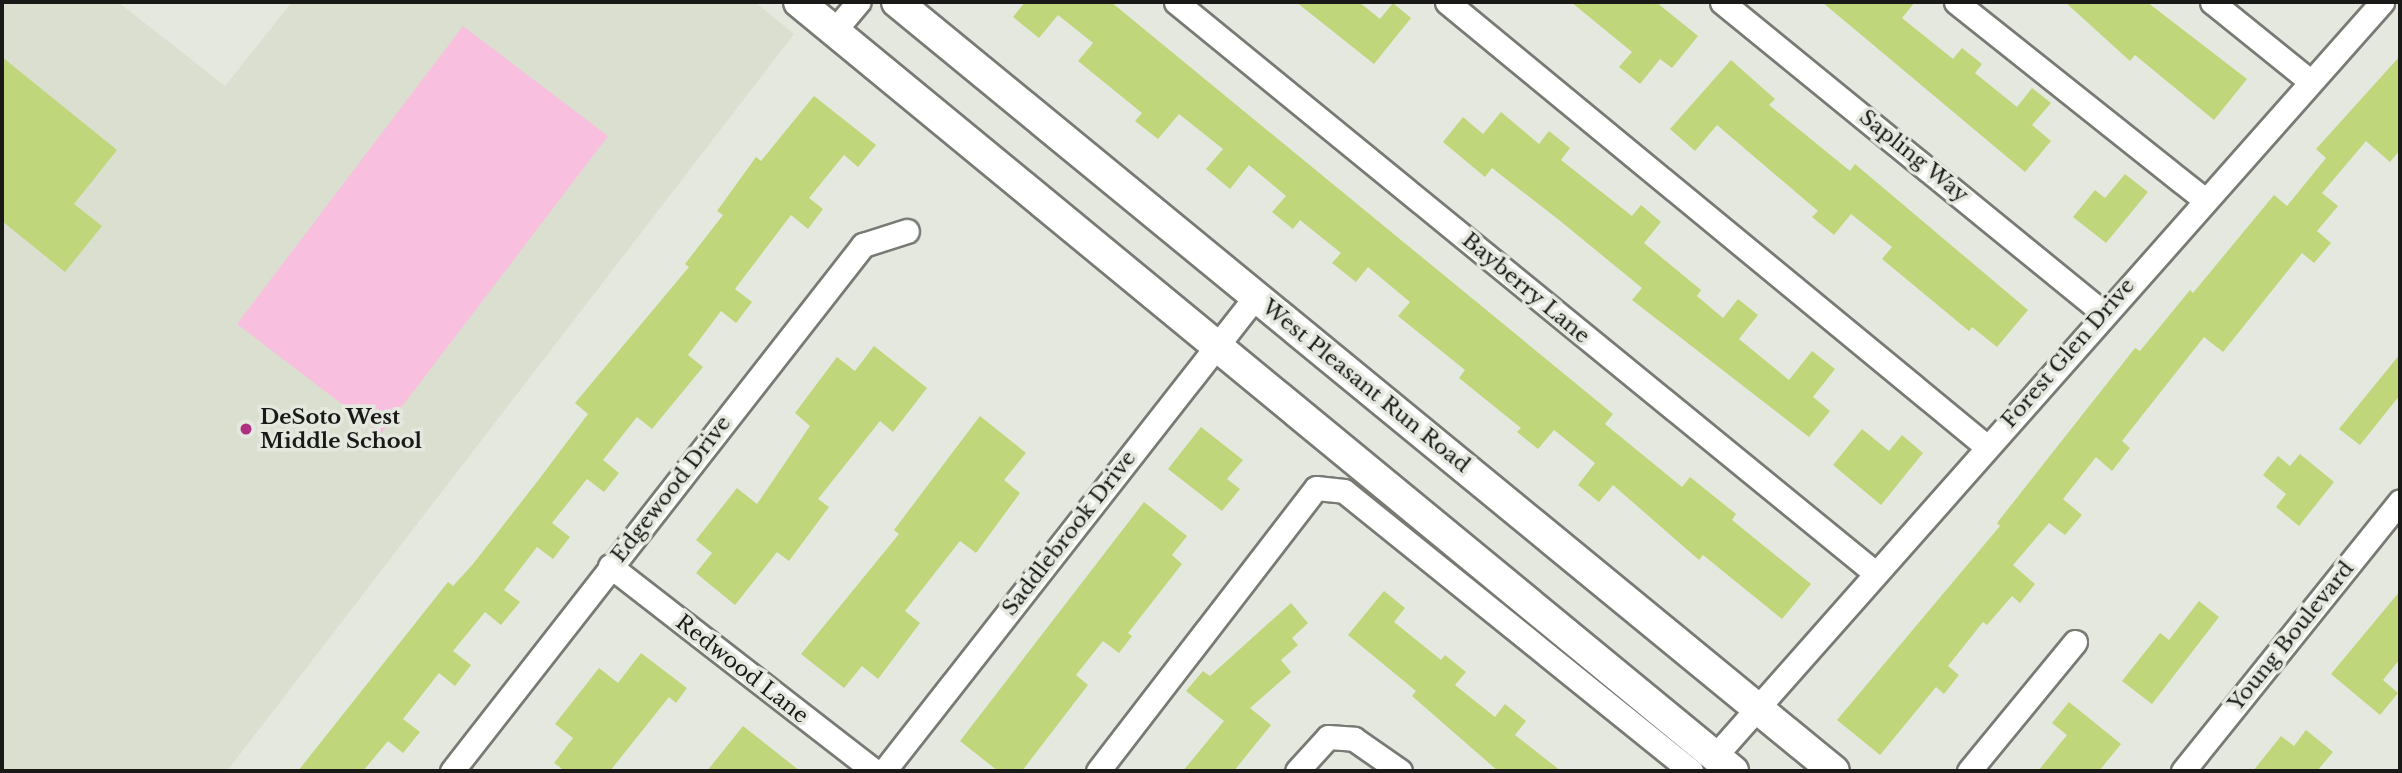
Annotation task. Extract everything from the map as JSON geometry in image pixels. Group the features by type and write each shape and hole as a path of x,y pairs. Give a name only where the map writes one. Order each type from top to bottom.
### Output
{"main road":[{"path":"799,2 1215,345 1713,766"},
{"name":"West Pleasant Run Road","path":"897,2 1835,771"}],"street":[{"path":"834,31 858,2"},
{"name":"Bayberry Lane","path":"1176,2 1875,573"},
{"path":"1447,2 1986,446"},
{"name":"Sapling Way","path":"1722,2 2103,313"},
{"path":"1956,2 2204,200"},
{"path":"2212,2 2310,81"},
{"name":"Forest Glen Drive","path":"1713,766 1986,446 2382,2"},
{"name":"Edgewood Drive","path":"452,771 863,245 907,231"},
{"name":"Saddlebrook Drive","path":"884,771 1256,296"},
{"path":"1098,771 1316,488 1344,491 1713,766"},
{"name":"Young Boulevard","path":"2183,771 2400,501"},
{"name":"Redwood Lane","path":"610,566 874,771"},
{"path":"1969,771 2075,642"},
{"path":"1297,771 1328,737 1354,738 1400,771"}],"shaded area":[{"name":"DeSoto West Middle School","path":"2,2 118,2 225,86 292,2 755,2 794,34 227,771 2,771"},
{"path":"463,26 608,136 381,434 237,324"}],"building":[{"path":"1025,2 1111,2 1613,414 1605,424 1682,487 1690,477 1736,514 1732,520 1811,584 1782,619 1703,555 1699,560 1613,485 1599,502 1578,485 1595,463 1554,430 1538,449 1517,432 1521,428 1459,378 1465,370 1398,316 1410,302 1368,267 1356,282 1332,263 1341,253 1300,220 1293,229 1272,212 1286,196 1249,165 1230,189 1206,169 1223,149 1179,114 1158,139 1135,121 1142,113 1078,61 1093,43 1058,15 1039,38 1013,17"},
{"path":"1296,2 1359,2 1380,19 1393,3 1411,18 1374,64"},
{"path":"1571,2 1656,2 1698,36 1672,68 1660,59 1640,84 1619,67 1632,52"},
{"path":"1822,2 1915,2 1902,18 1953,59 1962,48 1982,64 1975,73 2017,107 2032,88 2051,103 2032,125 2051,141 2025,172"},
{"path":"2065,2 2147,2 2247,79 2214,120 2135,55 2130,61"},
{"path":"2400,56 2400,150 2390,162 2366,141 2322,193 2338,206 2317,231 2331,243 2314,263 2302,253 2223,352 2204,337 2122,441 2130,448 2112,471 2096,457 2063,499 2082,515 2065,535 2049,523 2013,565 2035,584 2020,603 2012,596 1987,625 1983,622 1948,666 1959,675 1944,694 1936,687 1880,755 1837,720 2000,526 1997,523 2135,348 2140,351 2190,290 2193,293 2274,195 2287,206 2326,158 2316,149"},
{"path":"2,57 117,150 74,204 102,226 65,272 2,221"},
{"path":"1731,60 1775,99 1769,105 1850,171 1855,164 2028,310 1997,347 1972,327 1969,331 1882,259 1892,247 1851,214 1834,235 1812,217 1818,211 1717,125 1695,151 1670,129"},
{"path":"814,96 876,145 858,167 844,155 809,198 823,209 808,229 791,215 735,289 752,302 736,323 721,311 688,355 703,367 652,429 637,417 603,460 619,473 604,492 587,479 552,523 570,537 553,559 537,547 504,590 520,602 501,625 485,612 453,651 471,665 455,686 439,673 403,719 420,732 403,753 388,741 363,771 298,771 448,582 453,586 473,564 540,478 588,414 575,403 689,267 685,264 723,215 717,211 756,157 761,161"},
{"path":"1501,112 1539,144 1549,131 1570,148 1561,160 1632,216 1641,205 1661,222 1644,243 1701,290 1697,296 1723,318 1738,299 1758,315 1739,339 1789,380 1812,351 1835,369 1813,397 1830,411 1809,437 1632,300 1642,288 1559,220 1492,168 1485,177 1443,142 1463,117 1483,134"},
{"path":"2125,174 2148,192 2106,243 2073,217 2095,190 2105,198"},
{"path":"874,346 927,388 893,432 880,421 818,499 829,507 789,561 777,552 735,605 696,573 712,553 696,540 737,488 757,504 810,426 795,413 837,357 855,371"},
{"path":"2400,354 2400,395 2360,445 2339,429"},
{"path":"980,416 1026,453 1004,480 1020,493 976,553 960,541 905,611 920,623 878,679 862,666 844,688 801,654 899,534 894,530"},
{"path":"1201,427 1243,460 1227,479 1240,489 1222,511 1168,469"},
{"path":"1862,429 1889,451 1902,435 1923,453 1881,505 1833,465"},
{"path":"2300,454 2334,482 2299,526 2276,507 2286,494 2263,475 2278,456 2290,466"},
{"path":"1144,502 1187,536 1172,555 1182,564 1128,633 1132,636 1119,653 1103,641 1076,675 1088,685 1022,771 998,771 960,741"},
{"path":"1384,591 1405,608 1394,622 1441,660 1445,655 1466,672 1455,685 1495,717 1505,704 1526,721 1515,735 1561,771 1498,771 1412,696 1416,691 1348,635"},
{"path":"2400,591 2400,659 2383,680 2398,693 2380,715 2331,674"},
{"path":"2199,601 2219,617 2152,704 2122,681 2160,633 2169,640"},
{"path":"1291,603 1308,623 1292,638 1298,645 1281,660 1291,672 1250,708 1271,725 1234,771 1183,771 1224,721 1186,691 1203,671 1210,676"},
{"path":"641,653 687,688 676,703 669,697 610,771 565,771 554,763 573,738 555,724 599,668 618,683"},
{"path":"2069,702 2121,744 2099,771 2038,771 2067,735 2052,723"},
{"path":"743,726 800,771 707,771"},
{"path":"2306,730 2333,752 2317,771 2253,771 2281,736 2294,746"}],"place":[{"name":"DeSoto West Middle School","path":"246,429"}]}
